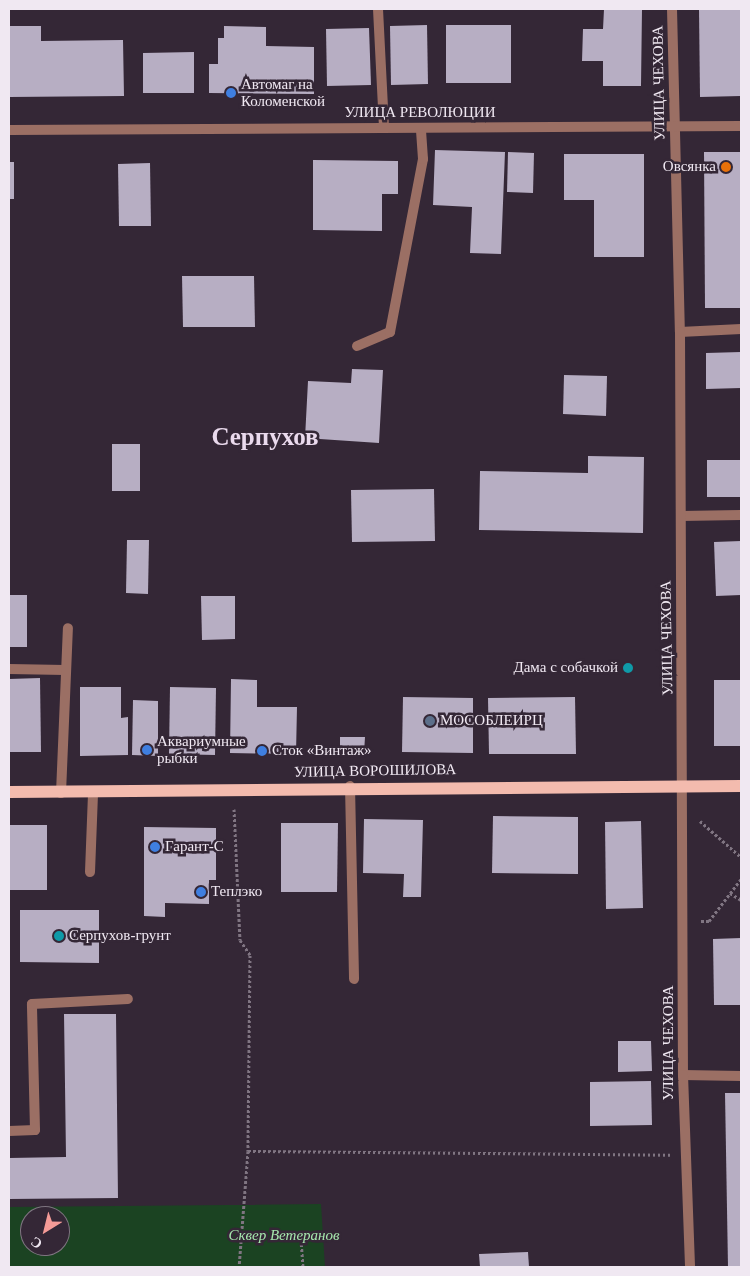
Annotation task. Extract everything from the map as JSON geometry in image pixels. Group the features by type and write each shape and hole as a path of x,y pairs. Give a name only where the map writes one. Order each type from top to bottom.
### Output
{"main road":[{"name":"УЛИЦА ВОРОШИЛОВА","path":"9,792 93,793 350,786 741,786"}],"street":[{"path":"378,9 384,128"},
{"name":"УЛИЦА ЧЕХОВА","path":"672,9 680,332 684,786 683,1075 690,1267"},
{"name":"УЛИЦА РЕВОЛЮЦИИ","path":"9,130 741,126"},
{"path":"357,346 390,332 423,159 421,128"},
{"path":"680,332 741,329"},
{"path":"681,516 741,515"},
{"path":"61,792 68,628"},
{"path":"9,669 65,670"},
{"path":"350,786 354,978"},
{"path":"90,872 93,793"},
{"path":"9,1130 35,1130 32,1004 128,999"},
{"path":"683,1075 741,1076"}],"path":[{"path":"233,789 240,940 250,955 248,1151 239,1267"},
{"path":"700,821 741,856"},
{"path":"699,920 709,921 741,879"},
{"path":"730,893 741,900"},
{"path":"248,1151 686,1155"},
{"path":"301,1239 303,1267"}],"green space":[{"name":"Сквер Ветеранов","path":"321,1204 325,1267 9,1267 9,1207 20,1207 20,1256 70,1256 70,1206"}],"building":[{"path":"604,9 642,9 641,86 603,86 603,61 582,61 583,29 603,29"},
{"path":"699,9 741,9 741,96 700,97"},
{"path":"427,25 428,84 391,85 390,26"},
{"path":"446,25 511,25 511,83 446,83"},
{"path":"9,26 41,26 41,41 123,40 124,96 9,97"},
{"path":"224,26 266,27 266,46 314,47 314,94 209,93 209,64 218,64 218,38 224,38"},
{"path":"369,28 371,85 327,86 326,29"},
{"path":"194,52 194,93 143,93 143,53"},
{"path":"435,150 505,152 501,254 470,253 472,207 433,205"},
{"path":"508,152 534,153 533,193 507,192"},
{"path":"704,152 741,152 741,308 705,308"},
{"path":"564,154 644,154 644,257 594,257 594,200 564,200"},
{"path":"313,160 398,161 398,194 382,194 382,231 313,230"},
{"path":"9,162 14,162 14,199 9,199"},
{"path":"150,163 151,226 119,226 118,164"},
{"path":"182,276 254,276 255,327 183,327"},
{"path":"741,352 741,388 706,389 706,353"},
{"path":"352,369 383,370 379,443 305,438 308,381 351,383"},
{"path":"564,375 607,376 606,416 563,414"},
{"path":"112,444 140,444 140,491 112,491"},
{"path":"588,456 644,457 643,533 479,530 480,471 588,473"},
{"path":"707,460 741,460 741,497 707,497"},
{"path":"434,489 435,541 352,542 351,490"},
{"path":"127,540 149,540 148,594 126,593"},
{"path":"741,541 741,595 716,596 714,542"},
{"path":"9,595 27,595 27,647 9,647"},
{"path":"201,596 235,596 235,639 202,640"},
{"path":"40,678 41,752 9,752 9,679"},
{"path":"231,679 257,680 257,707 297,707 296,754 230,753"},
{"path":"714,680 741,680 741,746 714,746"},
{"path":"80,687 121,687 121,718 128,717 128,755 80,756"},
{"path":"170,687 216,688 215,755 169,754"},
{"path":"403,697 473,698 473,753 402,752"},
{"path":"575,697 576,754 489,754 488,698"},
{"path":"133,700 158,701 158,756 132,755"},
{"path":"340,737 365,737 364,753 340,753"},
{"path":"493,816 578,817 578,874 492,873"},
{"path":"364,819 423,820 421,897 403,897 404,874 363,873"},
{"path":"641,821 643,908 606,909 605,822"},
{"path":"281,823 338,823 337,892 281,892"},
{"path":"9,825 47,825 47,890 9,890"},
{"path":"144,827 216,828 216,880 209,880 209,904 165,903 165,917 144,916"},
{"name":"Серпухов-грунт","path":"20,910 99,910 99,963 20,962"},
{"path":"741,938 741,1005 714,1005 713,939"},
{"path":"64,1014 116,1014 118,1198 9,1199 9,1158 66,1157"},
{"path":"618,1041 651,1041 652,1071 618,1072"},
{"path":"651,1081 652,1125 590,1126 590,1082"},
{"path":"725,1093 741,1093 741,1267 728,1267"},
{"path":"528,1252 529,1267 480,1267 479,1254"}],"place":[{"name":"Автомаг на Коломенской","path":"231,93"},
{"name":"Овсянка","path":"726,167"},
{"name":"Дама с собачкой","path":"628,668"},
{"name":"МОСОБЛЕИРЦ","path":"430,721"},
{"name":"Аквариумные рыбки","path":"147,750"},
{"name":"Сток «Винтаж»","path":"262,751"},
{"name":"Гарант-С","path":"155,847"},
{"name":"Теплэко","path":"201,892"},
{"name":"Серпухов-грунт","path":"59,936"}],"district":[{"name":"Серпухов","path":"265,437"}]}
